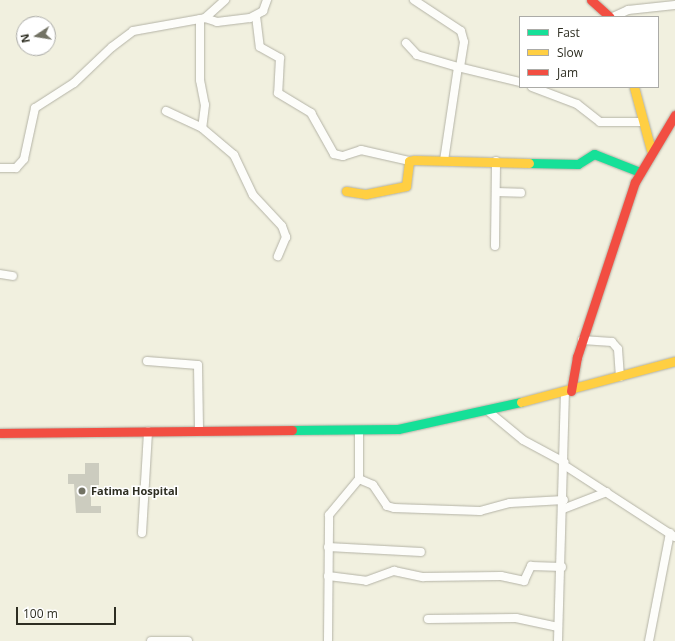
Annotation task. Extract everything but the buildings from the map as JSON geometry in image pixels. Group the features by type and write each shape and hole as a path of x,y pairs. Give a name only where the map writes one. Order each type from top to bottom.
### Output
{"street":[{"path":"202,128 205,105 200,80 203,19 225,0"},
{"path":"0,168 16,168 24,159 35,108 74,83 112,46 133,32 203,19 217,22 256,16 263,11 266,0"},
{"path":"414,0 460,31 464,42 444,161"},
{"path":"591,0 609,16"},
{"path":"615,16 628,10 675,5"},
{"path":"256,16 260,48 280,58 278,93 311,113 334,154 343,156 361,150 409,161 496,161 578,164 594,154 640,172"},
{"path":"406,43 416,56 519,82"},
{"path":"535,88 577,104 600,122 642,122"},
{"path":"634,88 642,122 651,150"},
{"path":"166,111 202,128 234,155 253,195 282,226 286,237 278,256"},
{"path":"558,641 568,391 582,340 640,172 651,150 675,115"},
{"path":"346,191 366,194 406,186 409,161"},
{"path":"495,246 496,161"},
{"path":"496,192 521,193"},
{"path":"0,274 13,276"},
{"path":"582,340 612,342 618,349 620,377"},
{"path":"147,361 198,365 199,432"},
{"path":"0,433 359,430 421,426 568,391 675,361"},
{"path":"488,411 523,440 564,463 672,535 649,641"},
{"path":"328,641 328,547 330,510 359,479 359,430"},
{"path":"142,533 148,432"},
{"path":"359,479 373,485 386,504 394,508 480,511 510,503 564,500"},
{"path":"564,509 607,492"},
{"path":"328,547 421,552"},
{"path":"328,576 366,581 394,571 423,577 501,576 524,581 530,566 562,567"},
{"path":"428,619 516,618 558,627"},
{"path":"151,641 188,641"}],"traffic: fast":[{"path":"529,163 578,164 594,154 640,172"},
{"path":"292,430 398,429 521,402"}],"traffic: slow":[{"path":"634,88 651,150"},
{"path":"346,191 366,194 406,186 409,161 414,160 529,163"},
{"path":"521,402 675,361"}],"traffic: jam":[{"path":"591,0 609,16"},
{"path":"571,391 577,357 635,182 675,115"},
{"path":"0,433 292,430"}],"place":[{"name":"Fatima Hospital","path":"82,491"}]}
